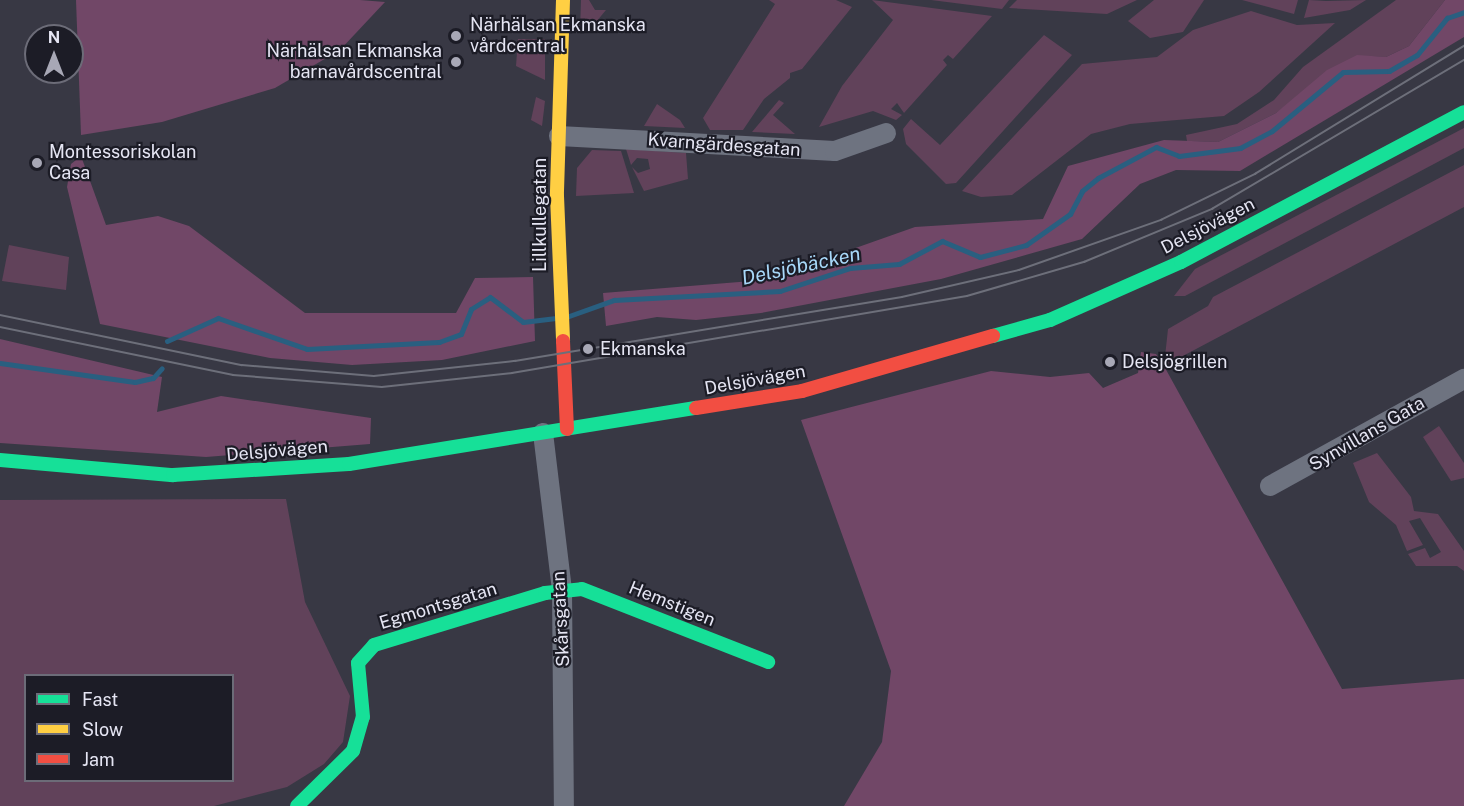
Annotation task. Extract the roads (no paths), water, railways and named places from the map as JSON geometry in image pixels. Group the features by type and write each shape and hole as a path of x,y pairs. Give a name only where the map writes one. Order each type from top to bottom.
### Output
{"street":[{"name":"Lillkullegatan","path":"563,0 558,285 561,377 567,429"},
{"name":"Delsjövägen","path":"0,460 125,474 214,474 379,461 802,391 1019,332 1181,262 1464,112"},
{"name":"Kvarngärdesgatan","path":"559,136 835,151 886,133"},
{"name":"Synvillans Gata","path":"1270,486 1464,379"},
{"name":"Skårsgatan","path":"543,433 562,590 564,806"},
{"name":"Hemstigen","path":"562,590 590,590 768,662"},
{"name":"Egmontsgatan","path":"297,806 343,765 358,741 363,717 358,663 363,652 562,590"}],"waterway":[{"name":"Delsjöbäcken","path":"569,316 614,300 780,291 850,268 899,264 942,241 980,257 1026,245 1070,214 1082,191 1098,178 1156,147 1179,156 1240,148 1272,131 1343,72 1389,71 1417,55 1447,18 1464,12"},
{"name":"Delsjöbäcken","path":"167,341 218,318 307,349 439,342 461,334 471,309 490,297 523,322 554,318"},
{"name":"Delsjöbäcken","path":"0,363 135,382 153,378 162,368"}],"tram line":[{"path":"0,315 242,365 374,376 515,361 902,297 1019,270 1161,220 1255,174 1464,46"},
{"path":"0,327 233,375 382,387 512,373 967,296 1084,262 1212,209 1464,60"}],"place":[{"name":"Närhälsan Ekmanska vårdcentral","path":"456,36"},
{"name":"Närhälsan Ekmanska barnavårdscentral","path":"456,62"},
{"name":"Montessoriskolan Casa","path":"37,163"},
{"name":"Ekmanska","path":"588,349"},
{"name":"Delsjögrillen","path":"1110,362"}]}
